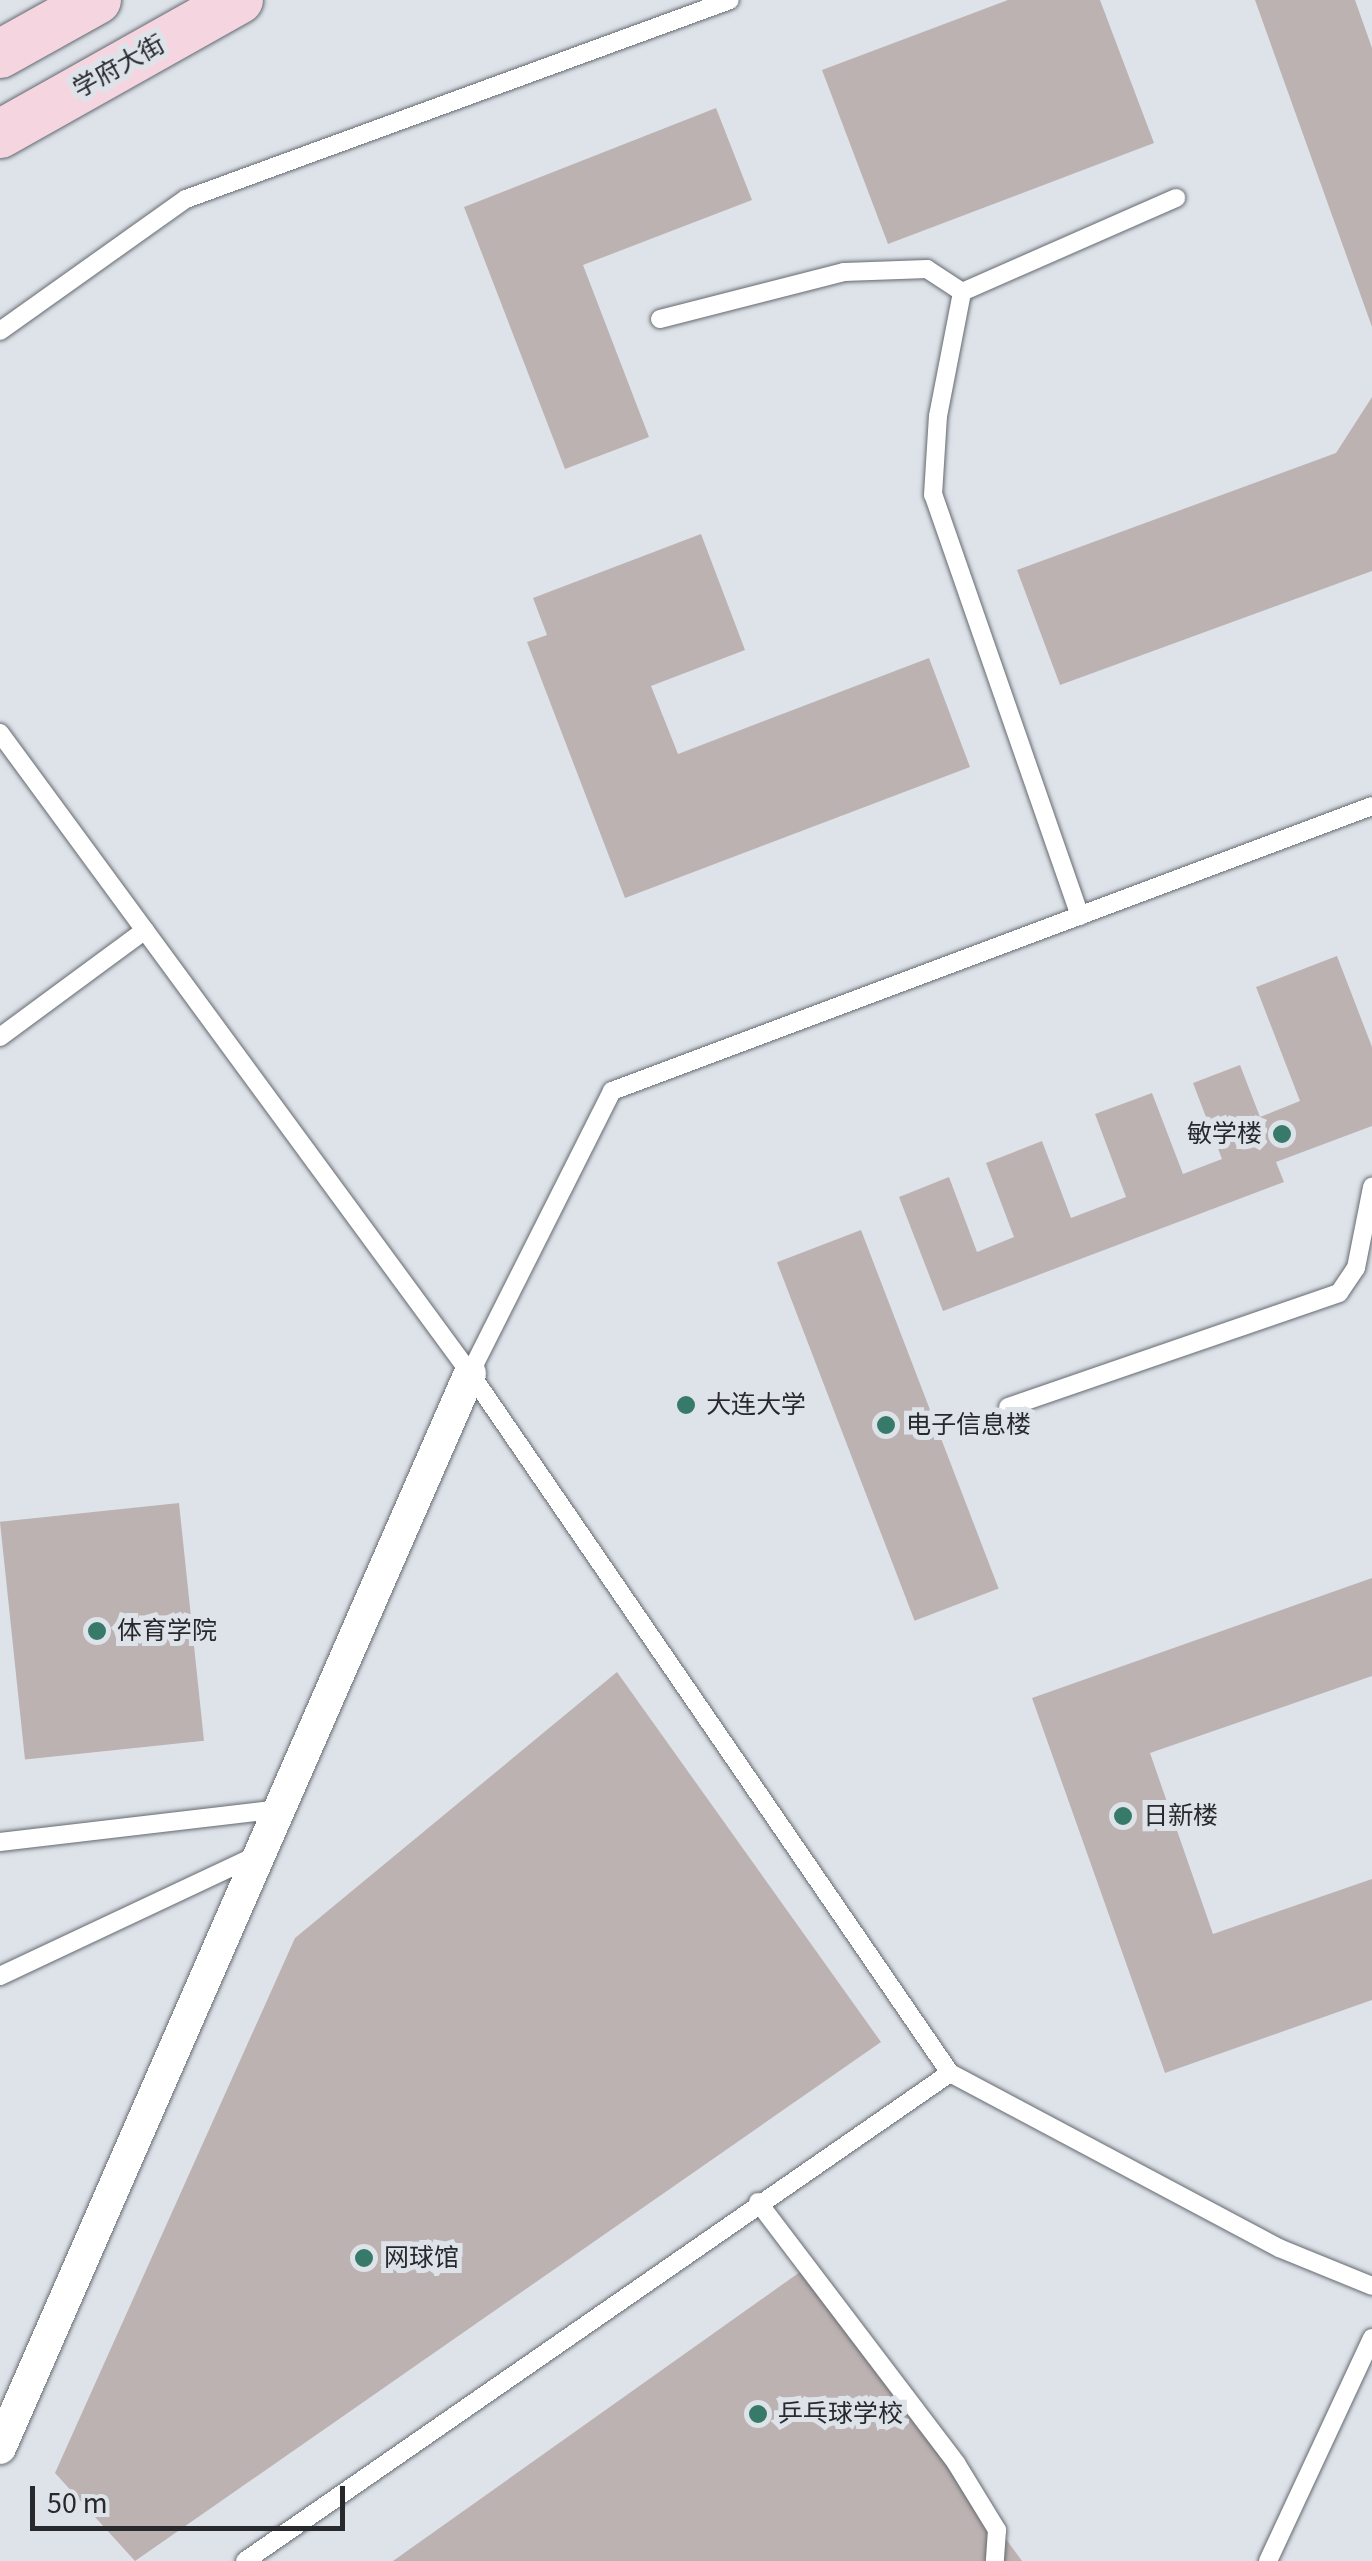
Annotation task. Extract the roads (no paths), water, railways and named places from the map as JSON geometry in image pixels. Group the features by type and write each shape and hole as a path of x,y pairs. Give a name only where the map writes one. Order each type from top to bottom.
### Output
{"main road":[{"path":"0,54 98,0"},
{"name":"学府大街","path":"0,134 238,0"}],"street":[{"path":"0,2448 251,1858 470,1373"}],"lane":[{"path":"0,331 186,199 730,0"},
{"path":"962,292 1176,198"},
{"path":"660,318 844,272 928,269 962,292"},
{"path":"962,292 933,495 1080,916"},
{"path":"0,732 470,1373 950,2074 1279,2248 1372,2286"},
{"path":"470,1373 612,1092 1372,806"},
{"path":"0,1037 145,930"},
{"path":"1008,1407 1339,1293 1356,1268 1372,1186"},
{"path":"0,1842 272,1810"},
{"path":"0,1976 251,1858"},
{"path":"244,2561 758,2202 950,2074"},
{"path":"758,2202 956,2463 997,2530 995,2561"},
{"path":"1268,2561 1372,2338"}],"place":[{"name":"敏学楼","path":"1282,1134"},
{"name":"大连大学","path":"686,1405"},
{"name":"电子信息楼","path":"886,1425"},
{"name":"体育学院","path":"97,1631"},
{"name":"日新楼","path":"1123,1816"},
{"name":"网球馆","path":"364,2258"},
{"name":"乒乓球学校","path":"758,2414"}]}
